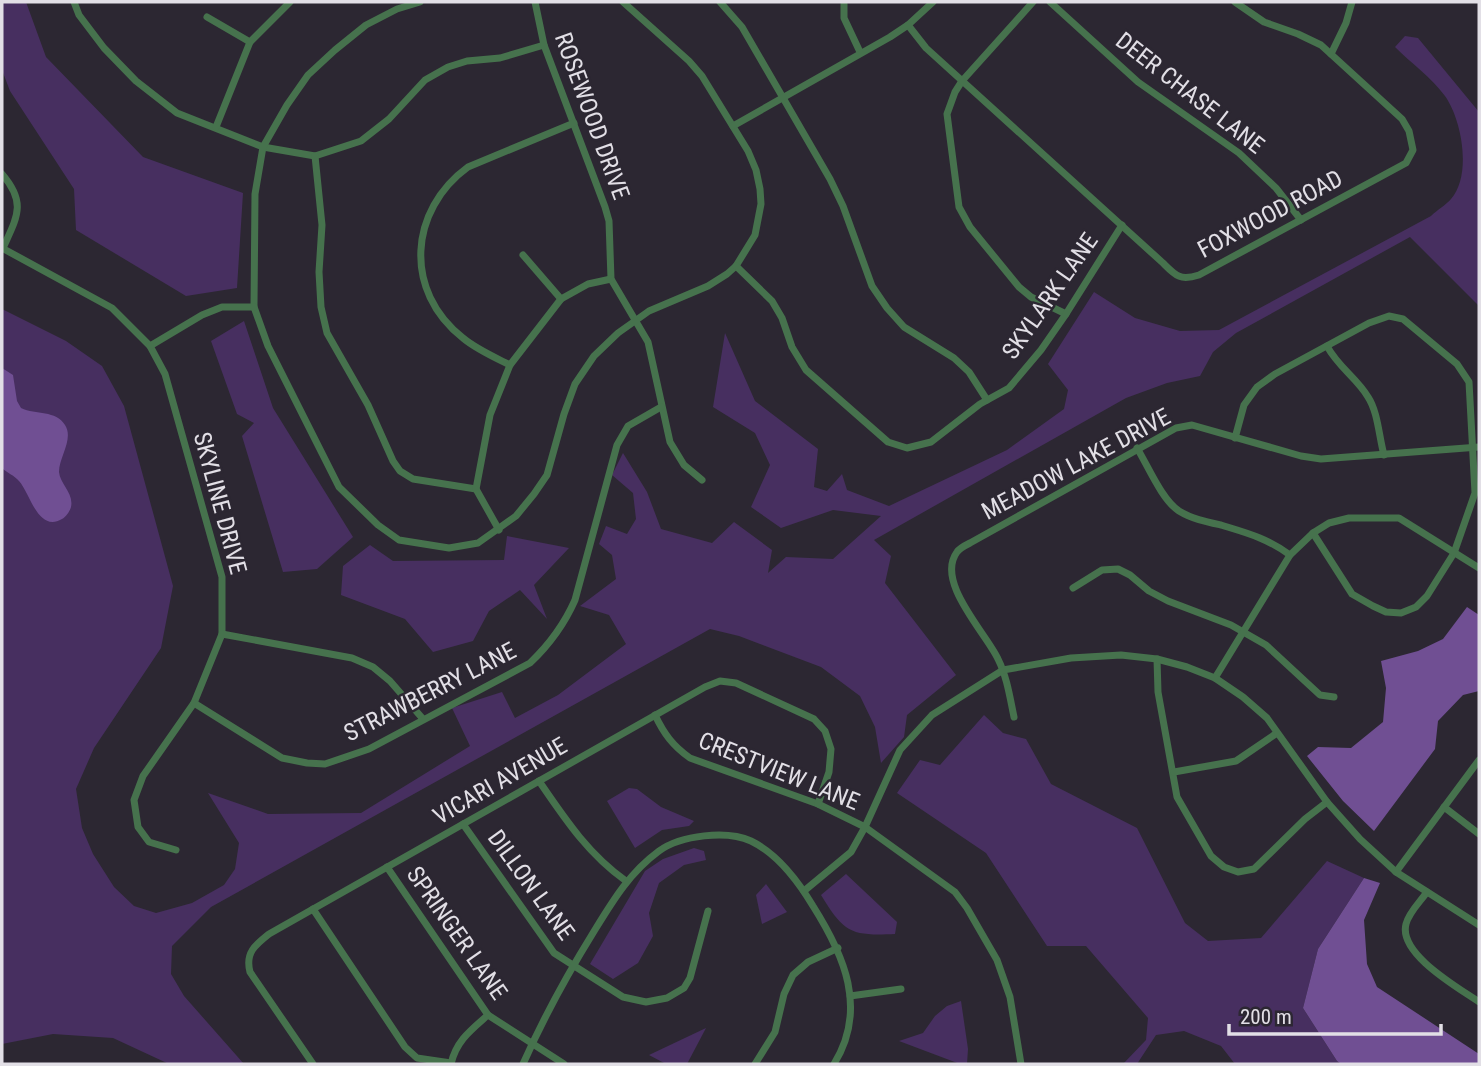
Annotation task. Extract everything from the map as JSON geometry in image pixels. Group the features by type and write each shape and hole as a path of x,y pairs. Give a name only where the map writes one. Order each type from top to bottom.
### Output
{"street":[{"path":"74,2 79,15 104,48 136,81 177,113 263,147 315,156 361,141 389,119 425,80 448,67 467,61 500,58 544,45"},
{"path":"216,127 250,42 290,2"},
{"path":"420,2 397,9 366,25 335,50 308,75 287,104 263,147 255,194 254,307 268,346 339,486 378,525 399,540 449,548 478,543 499,530 516,516 547,475 575,384 594,356 635,321 665,303 708,286 736,266 755,234 761,204 756,170 733,126 702,76 689,61 623,2"},
{"name":"ROSEWOOD DRIVE","path":"535,2 544,45 609,221 611,279 648,342 670,442 684,465 702,480"},
{"path":"720,2 742,27 830,179 843,206 872,286 904,327 954,358 969,372 987,400"},
{"path":"733,126 908,25 933,2"},
{"path":"1033,2 962,81 947,114 959,207 970,227 1031,297 1066,314"},
{"name":"DEER CHASE LANE","path":"1050,2 1138,82 1239,153 1276,188 1301,220"},
{"name":"FOXWOOD ROAD","path":"908,25 926,48 962,81 1176,275 1187,279 1406,163 1413,150 1409,131 1402,119 1321,45 1264,23 1235,2"},
{"path":"1331,54 1346,23 1352,2"},
{"path":"844,4 844,18 860,52"},
{"path":"207,17 250,42"},
{"path":"510,365 463,338 434,306 423,282 420,259 424,226 453,178 468,167 574,123"},
{"path":"315,156 322,225 319,272 321,307 327,333 368,405 400,471 413,479 476,489"},
{"path":"2,174 12,185 18,202 18,214 2,248"},
{"name":"SKYLARK LANE","path":"736,266 772,301 782,318 792,347 806,370 888,442 907,449 931,442 987,400 1009,388 1041,350 1066,314 1122,225"},
{"name":"SKYLINE DRIVE","path":"2,248 112,308 150,346 164,374 222,578 222,634 194,703 143,776 134,800 138,827 149,842 176,850"},
{"path":"523,256 561,299"},
{"path":"499,530 476,489 490,415 510,365 561,299 587,284 611,279"},
{"path":"150,346 202,315 222,307 254,307"},
{"path":"1235,438 1244,405 1256,387 1369,323 1389,316 1403,319 1457,364 1469,382 1477,447 1475,492 1454,553 1427,596 1416,607 1401,613 1387,612 1352,594 1313,533"},
{"path":"1326,346 1335,362 1367,394 1372,404 1384,455"},
{"name":"STRAWBERRY LANE","path":"194,703 282,758 326,764 369,749 530,663 548,647 575,600 617,444 628,426 661,407"},
{"name":"MEADOW LAKE DRIVE","path":"1014,717 1003,670 955,591 951,569 957,552 1176,428 1192,425 1301,456 1321,459 1477,447"},
{"path":"1137,449 1178,511 1195,519 1272,542 1290,555"},
{"path":"1215,678 1290,555 1313,533 1329,523 1349,518 1399,518 1479,568"},
{"path":"1073,588 1102,570 1118,569 1168,601 1242,631 1266,645 1320,695 1334,697"},
{"path":"222,634 352,658 373,667 390,681 423,719"},
{"path":"804,891 851,852 900,750 932,715 1003,670 1071,658 1121,655 1157,659 1187,667 1215,678 1243,696 1267,718 1327,802 1351,830 1396,872 1479,925"},
{"path":"1157,659 1158,692 1177,797 1212,856 1224,867 1238,872 1254,869 1305,819 1327,802"},
{"name":"VICARI AVENUE","path":"313,1064 250,972 248,962 253,947 269,934 705,687 720,681 736,683 814,719 825,731 831,749 828,772 818,804"},
{"name":"CRESTVIEW LANE","path":"654,715 670,741 690,758 818,804 865,827 955,892 997,960 1010,998 1021,1064"},
{"path":"1174,772 1236,761 1277,733"},
{"path":"1396,872 1479,760"},
{"path":"539,781 590,851 626,881"},
{"path":"1444,807 1479,834"},
{"name":"DILLON LANE","path":"463,824 554,953 572,967 623,997 646,1002 667,998 684,988 690,978 708,911"},
{"path":"523,1064 572,967 626,881 661,849 691,837 718,835 750,841 778,861 804,891 838,948 845,964 850,996 844,1044 836,1063"},
{"name":"SPRINGER LANE","path":"387,867 488,1015 564,1064"},
{"path":"1427,892 1405,926 1410,946 1416,955 1479,1002"},
{"path":"313,909 405,1048 417,1058 451,1063 456,1047 465,1035 488,1015"},
{"path":"755,1064 775,1032 784,994 793,975 808,962 838,948"},
{"path":"850,996 901,989"}],"shaded area":[{"path":"2,2 26,2 46,57 143,157 243,193 237,288 186,296 76,230 74,189 10,91 2,70"},
{"path":"1405,36 1418,38 1479,112 1479,306 1410,237 1236,333 1213,352 1200,376 1167,383 1126,398 874,540 891,556 885,583 956,675 907,715 904,737 881,763 875,727 860,696 821,667 739,636 710,629 211,907 172,946 171,974 184,996 244,1064 169,1064 113,1038 53,1034 2,1044 2,309 66,341 102,366 124,406 173,586 161,648 94,748 76,789 82,828 93,854 114,887 134,906 156,913 192,903 224,885 235,869 239,843 208,793 268,814 361,813 470,746 452,708 502,692 515,718 558,695 626,644 609,615 580,606 616,579 612,555 599,544 606,526 627,534 636,519 633,493 612,475 623,453 647,492 661,529 712,543 734,522 772,550 768,573 786,557 833,559 881,516 833,510 781,528 751,507 770,465 755,433 713,407 725,333 755,401 818,449 814,487 827,491 842,474 847,490 889,506 1007,450 1064,409 1068,390 1048,364 1094,292 1135,318 1180,331 1219,330 1431,216 1449,201 1457,189 1463,162 1460,133 1451,106 1440,89 1395,47"},
{"path":"244,321 273,408 353,537 317,569 283,572 242,436 254,423 237,414 211,341"},
{"path":"2,368 13,375 17,401 21,408 56,417 67,430 67,442 59,472 69,493 71,507 62,519 54,522 41,516 19,481 2,468"},
{"path":"507,536 569,548 534,585 547,619 520,590 489,611 473,641 433,652 405,619 341,595 343,566 370,545 393,561 504,560"},
{"path":"1467,607 1479,615 1479,691 1463,695 1438,721 1435,749 1374,831 1343,801 1307,756 1318,747 1351,748 1383,722 1386,688 1381,661 1418,651 1443,639"},
{"path":"984,715 1003,733 1026,739 1051,784 1137,828 1185,923 1208,941 1261,938 1327,861 1364,878 1318,949 1303,1008 1341,1064 1235,1064 1221,1046 1184,1031 1156,1035 1137,1064 1123,1064 1146,1040 1148,1018 1086,946 1047,946 986,853 897,793 920,760 940,765"},
{"path":"629,788 637,789 661,807 694,821 689,826 662,830 635,848 607,801"},
{"path":"694,848 704,851 706,860 684,865 659,883 649,913 653,936 638,963 613,979 590,964 645,871 663,859"},
{"path":"846,874 897,922 895,934 858,933 843,925 836,917 821,895"},
{"path":"1364,878 1380,883 1364,920 1367,964 1377,987 1479,1054 1479,1064 1341,1064 1303,1008 1318,949"},
{"path":"766,884 787,912 762,924 756,895"},
{"path":"961,1001 968,1049 967,1064 960,1064 899,1041 923,1033 935,1016 947,1006"},
{"path":"706,1028 687,1064 666,1064 649,1055"}]}
